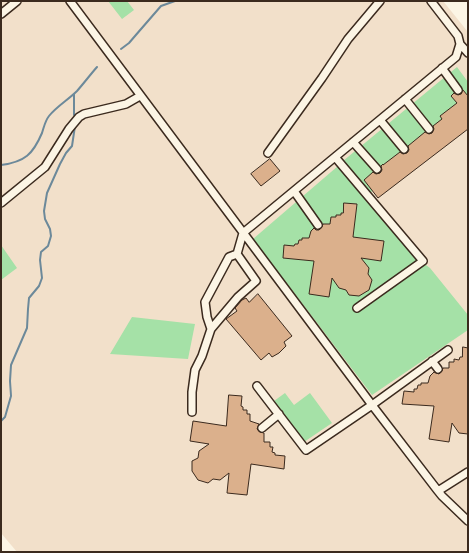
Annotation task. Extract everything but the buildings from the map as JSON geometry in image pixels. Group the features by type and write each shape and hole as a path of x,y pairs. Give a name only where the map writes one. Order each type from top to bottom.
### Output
{"street":[{"path":"1,14 17,1"},
{"path":"70,1 372,405 442,496 468,521"},
{"path":"268,153 322,78 348,38 380,1"},
{"path":"237,254 243,233 456,57 460,40 456,32 431,1"},
{"path":"460,44 468,54"},
{"path":"442,68 458,90"},
{"path":"1,203 45,167 69,129 79,117 84,114 126,104 140,96"},
{"path":"405,99 429,129"},
{"path":"380,120 404,149"},
{"path":"353,142 377,169"},
{"path":"335,157 422,261 356,308"},
{"path":"294,191 318,225"},
{"path":"192,412 192,392 195,370 202,356 211,329 238,297 256,281 237,254"},
{"path":"211,329 207,317 205,302 230,257 237,254"},
{"path":"257,386 306,450 372,405 448,350"},
{"path":"432,361 438,369"},
{"path":"262,428 279,414"},
{"path":"438,491 468,472"}],"shaded area":[{"path":"1,1 443,1 468,32 468,552 17,552 1,533"}],"green space":[{"path":"108,1 127,1 134,10 122,19"},
{"path":"457,67 468,82 468,108 370,193 343,161"},
{"path":"338,166 415,257 430,268 468,315 468,330 372,395 253,239"},
{"path":"1,245 17,268 1,280"},
{"path":"132,317 195,324 188,359 110,354"},
{"path":"285,393 294,405 310,393 332,423 304,442 274,401"}],"waterway":[{"path":"121,49 129,43 161,6 175,1"},
{"path":"1,165 16,162 31,152 39,140 49,116 55,109 77,91 97,67"},
{"path":"74,94 74,115"},
{"path":"1,421 5,417 11,396 11,365 27,328 29,298 39,286 42,278 40,260 41,252 48,246 51,236 44,211 47,193 60,164 72,146 75,126"}]}
